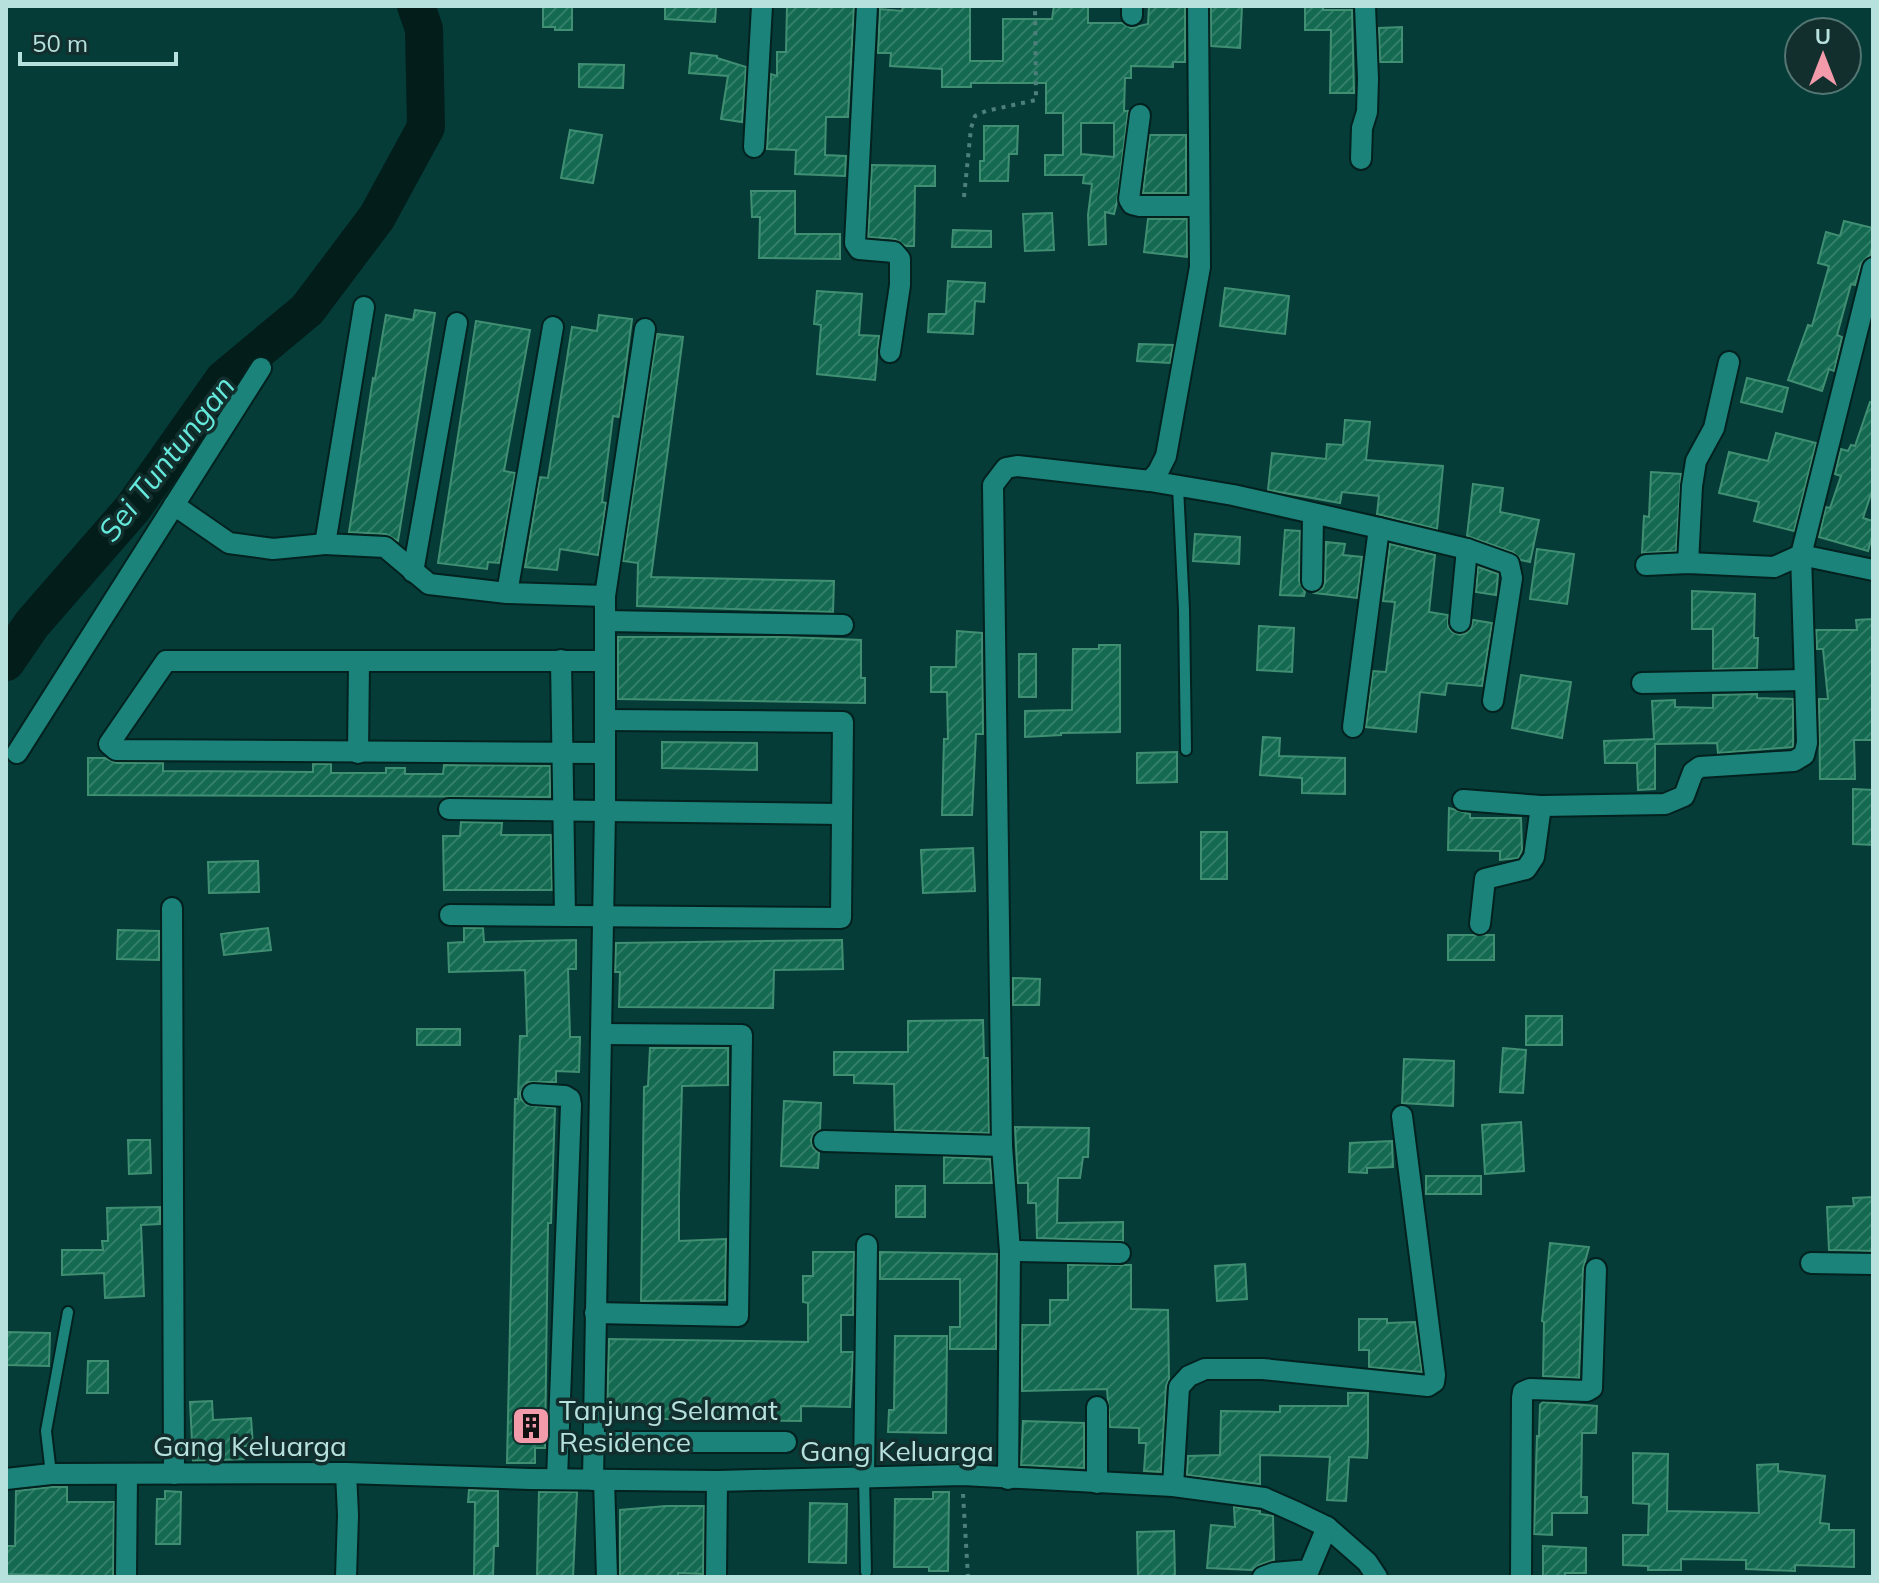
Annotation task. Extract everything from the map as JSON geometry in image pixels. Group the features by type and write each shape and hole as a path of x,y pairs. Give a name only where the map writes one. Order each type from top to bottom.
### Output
{"street":[{"path":"754,147 762,6"},
{"path":"867,6 855,243 859,249 894,252 900,259 900,285 890,352"},
{"path":"1150,481 1166,456 1200,267 1198,6"},
{"path":"1361,159 1368,90 1365,6"},
{"path":"1140,115 1129,199 1132,204 1199,206"},
{"path":"1463,800 1541,806 1665,804 1684,796 1693,772 1700,767 1794,761 1804,755 1807,743 1801,555 1873,268"},
{"path":"325,544 364,307"},
{"path":"413,572 457,323"},
{"path":"507,593 553,327"},
{"path":"607,1577 595,1442 605,811 605,596 645,329"},
{"path":"1688,563 1696,461 1714,428 1729,362"},
{"path":"17,753 261,368"},
{"path":"1008,1479 1010,1251 1002,1146 993,485 1006,468 1017,466 1150,481 1233,495 1379,528 1467,549 1506,563 1512,569 1493,701"},
{"path":"174,505 229,543 273,549 325,544 385,547 429,584 507,593 605,596"},
{"path":"1312,581 1313,515"},
{"path":"1353,727 1379,528"},
{"path":"1460,622 1467,549"},
{"path":"1646,565 1688,563 1774,567 1801,555 1873,570"},
{"path":"605,621 843,625"},
{"path":"561,660 565,916"},
{"path":"604,661 166,661 109,744 116,750 605,753"},
{"path":"358,753 359,661"},
{"path":"1642,683 1805,680"},
{"path":"450,915 841,918 843,722 605,720"},
{"path":"1480,924 1485,879 1526,869 1534,857 1541,806"},
{"path":"449,809 842,814"},
{"path":"172,908 174,1474"},
{"path":"595,1313 738,1316 742,1035 601,1034"},
{"path":"533,1094 565,1096 570,1099 571,1105 557,1479"},
{"path":"1173,1486 1179,1387 1189,1376 1205,1369 1263,1369 1428,1386 1434,1382 1402,1116"},
{"path":"824,1141 1002,1146"},
{"path":"864,1476 867,1245"},
{"path":"1010,1251 1120,1253"},
{"path":"1811,1263 1873,1264"},
{"path":"1521,1577 1523,1392 1530,1389 1587,1391 1592,1388 1596,1269"},
{"path":"1097,1407 1097,1483"},
{"path":"595,1442 786,1442"},
{"path":"346,1473 346,1577"},
{"name":"Gang Keluarga","path":"6,1479 51,1474 346,1473 717,1481 963,1475 1173,1486 1264,1498 1334,1532 1372,1569"},
{"path":"126,1577 127,1474"},
{"path":"716,1577 717,1481"},
{"path":"1263,1577 1309,1570 1334,1532"}],"lane":[{"path":"1178,487 1186,750"},
{"path":"51,1474 46,1431 68,1312"},
{"path":"864,1476 866,1572"}],"path":[{"path":"964,197 975,116 1036,100 1035,6"},
{"path":"963,1475 968,1577"}],"building":[{"path":"543,6 572,6 572,30 543,27"},
{"path":"665,6 716,6 715,22 665,19"},
{"path":"787,6 854,6 848,117 826,117 825,155 846,156 845,176 795,174 796,150 767,149 771,74 777,76 777,52 786,52"},
{"path":"903,6 970,6 970,61 1003,61 1003,19 1052,19 1054,6 1088,6 1088,23 1122,23 1131,28 1148,24 1149,6 1185,6 1185,62 1173,62 1173,67 1131,66 1131,78 1125,78 1124,111 1128,111 1117,202 1114,214 1105,212 1106,244 1089,245 1088,215 1092,184 1083,183 1084,175 1045,175 1045,155 1063,155 1063,113 1046,113 1046,83 971,83 971,87 942,87 942,69 890,66 891,53 878,53 880,9 902,11","holes":["1081,123 1114,123 1114,157 1081,154"]},
{"path":"1211,6 1242,6 1240,48 1211,46"},
{"path":"1305,6 1323,6 1323,10 1352,10 1354,93 1330,93 1331,30 1305,30"},
{"path":"1402,27 1402,62 1380,62 1379,28"},
{"path":"691,53 717,56 746,67 742,122 721,119 728,76 689,73"},
{"path":"579,64 624,65 623,88 579,87"},
{"path":"984,126 1018,126 1017,154 1009,154 1008,181 980,181 980,161 984,161"},
{"path":"570,130 602,135 593,183 561,178"},
{"path":"1150,135 1186,135 1186,193 1143,193"},
{"path":"872,165 935,166 935,186 915,186 914,246 906,246 895,239 868,237"},
{"path":"751,191 795,191 795,234 840,234 840,259 759,258 760,217 752,217"},
{"path":"1052,213 1054,250 1025,251 1023,214"},
{"path":"1148,219 1187,219 1187,257 1144,252"},
{"path":"1844,221 1873,228 1873,243 1870,255 1861,264 1855,285 1851,284 1837,335 1842,337 1834,371 1829,369 1822,391 1788,380 1808,325 1812,326 1829,266 1818,263 1826,232 1840,236"},
{"path":"953,230 991,231 991,247 952,247"},
{"path":"948,281 985,283 984,302 975,301 973,334 928,332 929,314 946,314"},
{"path":"1225,288 1289,296 1285,334 1220,326"},
{"path":"817,291 862,294 859,335 879,336 875,380 817,374 821,325 814,324"},
{"path":"415,310 435,313 398,541 386,534 349,532 386,315 413,320"},
{"path":"599,315 632,319 619,417 613,416 598,555 560,549 557,570 525,567 540,477 548,478 572,327 597,331"},
{"path":"476,321 530,330 504,471 515,473 499,563 488,562 487,569 438,563"},
{"path":"657,334 683,337 651,577 834,581 833,612 637,606 638,563 623,561"},
{"path":"1139,344 1173,345 1170,363 1137,361"},
{"path":"1747,378 1788,388 1782,412 1741,402"},
{"path":"1870,402 1873,403 1873,488 1863,518 1873,521 1868,551 1819,537 1826,507 1830,508 1841,476 1835,474 1841,449 1848,451 1851,445 1855,446"},
{"path":"1345,420 1370,422 1366,460 1443,466 1437,529 1377,514 1379,496 1342,492 1340,503 1268,490 1272,453 1326,459 1327,444 1343,445"},
{"path":"1776,433 1816,443 1794,531 1754,521 1759,502 1719,493 1729,452 1768,461"},
{"path":"1651,472 1681,474 1676,551 1642,553 1644,516 1649,517"},
{"path":"1473,484 1503,488 1500,512 1539,520 1530,562 1521,560 1513,552 1467,536"},
{"path":"1285,530 1300,531 1299,581 1304,596 1280,595"},
{"path":"1195,534 1240,537 1239,564 1193,561"},
{"path":"1326,542 1345,544 1343,555 1362,557 1357,598 1315,593 1323,588 1325,582"},
{"path":"1390,544 1435,555 1429,612 1448,615 1448,627 1452,632 1460,635 1466,633 1471,629 1473,620 1492,623 1482,686 1447,683 1445,695 1420,692 1416,732 1366,727 1373,671 1386,672 1395,602 1383,601"},
{"path":"1537,549 1574,554 1567,604 1530,599"},
{"path":"1478,567 1498,574 1496,595 1476,592"},
{"path":"1692,591 1755,594 1757,668 1713,669 1713,629 1692,629"},
{"path":"1873,619 1873,740 1854,740 1855,779 1820,779 1819,699 1828,699 1823,649 1817,649 1816,630 1857,630 1856,620"},
{"path":"1259,626 1294,628 1292,672 1257,670"},
{"path":"957,631 982,633 983,734 976,734 972,815 942,815 944,739 948,739 947,692 931,692 931,667 956,667"},
{"path":"618,637 861,640 861,678 865,678 865,703 618,699"},
{"path":"1099,645 1120,645 1120,732 1025,737 1025,711 1072,710 1073,649 1099,649"},
{"path":"1019,654 1036,654 1036,697 1019,697"},
{"path":"1521,675 1571,682 1562,738 1512,728"},
{"path":"1757,694 1757,698 1793,699 1793,747 1718,753 1717,743 1655,744 1655,789 1638,790 1637,763 1605,763 1604,741 1654,739 1652,701 1675,700 1675,707 1713,708 1713,695"},
{"path":"1263,737 1280,738 1279,756 1345,758 1345,794 1302,793 1302,778 1260,775"},
{"path":"662,742 757,743 757,770 662,768"},
{"path":"1177,752 1177,782 1137,783 1137,753"},
{"path":"88,758 105,758 116,763 163,763 163,771 313,772 313,764 331,764 331,773 386,773 386,768 405,768 405,774 443,774 444,765 550,766 550,797 88,795"},
{"path":"1853,789 1873,790 1873,845 1853,844"},
{"path":"1449,808 1470,814 1470,818 1521,818 1522,850 1518,858 1500,860 1500,851 1448,850"},
{"path":"461,822 502,823 501,835 551,835 552,890 444,890 443,836 460,836"},
{"path":"1201,832 1227,832 1227,879 1201,879"},
{"path":"973,848 975,891 923,893 921,850"},
{"path":"258,861 259,892 209,893 208,862"},
{"path":"268,928 271,950 224,955 221,934"},
{"path":"464,928 483,928 484,942 576,940 576,969 568,969 570,1037 580,1037 579,1072 556,1071 556,1082 528,1082 520,1092 521,1099 527,1105 555,1108 551,1223 548,1223 545,1448 535,1448 535,1463 507,1463 515,1099 518,1099 520,1036 527,1036 525,970 449,972 448,943 464,942"},
{"path":"118,930 159,931 159,960 117,959"},
{"path":"1448,935 1494,935 1494,960 1448,960"},
{"path":"842,940 843,969 774,970 773,1008 619,1007 620,972 615,972 616,943"},
{"path":"1013,978 1040,979 1039,1005 1013,1005"},
{"path":"1526,1016 1562,1016 1562,1045 1526,1045"},
{"path":"983,1020 984,1058 988,1058 989,1133 895,1130 894,1084 854,1083 854,1075 834,1075 834,1052 908,1052 908,1021"},
{"path":"417,1029 460,1029 460,1045 417,1045"},
{"path":"650,1048 728,1048 728,1085 682,1086 679,1195 679,1241 726,1239 725,1300 641,1301 644,1087 648,1086"},
{"path":"1503,1048 1526,1050 1523,1093 1500,1092"},
{"path":"1404,1059 1454,1061 1453,1106 1402,1103"},
{"path":"784,1101 821,1103 820,1129 811,1140 813,1148 819,1153 818,1168 781,1166"},
{"path":"1521,1122 1524,1171 1485,1174 1482,1125"},
{"path":"1015,1127 1089,1128 1088,1157 1083,1157 1080,1178 1058,1178 1057,1223 1123,1222 1123,1241 1037,1238 1036,1203 1028,1203 1028,1183 1018,1183"},
{"path":"128,1140 150,1140 151,1173 129,1174"},
{"path":"1392,1141 1393,1167 1367,1168 1367,1173 1349,1172 1350,1143"},
{"path":"944,1157 990,1159 992,1183 944,1183"},
{"path":"1426,1176 1481,1176 1481,1194 1426,1194"},
{"path":"896,1186 925,1186 925,1217 896,1217"},
{"path":"1873,1197 1873,1251 1829,1250 1827,1207 1854,1206 1853,1198"},
{"path":"160,1207 160,1224 141,1225 144,1296 105,1298 104,1273 62,1275 62,1250 103,1250 102,1241 108,1241 107,1208"},
{"path":"1550,1243 1589,1247 1583,1269 1579,1378 1543,1376 1542,1321"},
{"path":"813,1252 854,1252 853,1315 841,1315 841,1352 853,1352 850,1407 801,1406 801,1421 607,1418 609,1339 808,1342 808,1303 803,1302 803,1276 813,1276"},
{"path":"880,1252 997,1254 996,1349 950,1349 950,1327 960,1327 960,1279 880,1279"},
{"path":"1245,1264 1247,1299 1217,1301 1215,1266"},
{"path":"1068,1265 1131,1265 1131,1309 1168,1310 1169,1379 1161,1472 1144,1471 1146,1443 1139,1443 1139,1428 1110,1427 1107,1389 1022,1391 1022,1325 1050,1325 1050,1300 1068,1300"},
{"path":"1359,1319 1387,1319 1387,1323 1415,1322 1422,1372 1369,1367 1369,1350 1359,1350"},
{"path":"6,1332 50,1333 49,1366 6,1365"},
{"path":"895,1336 947,1336 946,1433 888,1432 889,1410 894,1410"},
{"path":"88,1361 108,1361 108,1393 87,1393"},
{"path":"1348,1393 1368,1393 1368,1442 1367,1458 1349,1457 1346,1501 1327,1500 1330,1457 1260,1455 1260,1484 1187,1475 1188,1456 1220,1455 1221,1411 1280,1412 1280,1406 1348,1406"},
{"path":"212,1401 213,1420 251,1418 253,1446 243,1446 244,1459 193,1461 190,1402"},
{"path":"1543,1402 1597,1406 1596,1433 1582,1433 1581,1497 1587,1497 1587,1513 1552,1513 1552,1535 1534,1534 1537,1436 1540,1405"},
{"path":"1023,1421 1084,1423 1084,1468 1021,1465"},
{"path":"1633,1453 1668,1454 1667,1511 1759,1513 1757,1465 1778,1464 1778,1471 1825,1476 1820,1523 1829,1524 1829,1530 1854,1530 1854,1567 1795,1565 1795,1571 1746,1569 1746,1560 1681,1559 1681,1570 1648,1570 1648,1566 1623,1565 1623,1535 1648,1535 1649,1504 1633,1503"},
{"path":"67,1487 67,1502 114,1502 113,1577 6,1574 6,1546 15,1546 16,1491"},
{"path":"469,1490 498,1491 498,1546 494,1546 493,1577 474,1577 475,1502 468,1502"},
{"path":"165,1491 181,1492 180,1544 156,1544 157,1499 165,1499"},
{"path":"539,1492 577,1492 573,1577 537,1577"},
{"path":"933,1492 949,1492 948,1571 929,1571 929,1567 894,1567 895,1499 933,1499"},
{"path":"810,1503 847,1504 846,1563 809,1562"},
{"path":"704,1506 703,1574 620,1577 620,1510"},
{"path":"1234,1507 1273,1516 1274,1560 1252,1570 1207,1568 1211,1525 1235,1527"},
{"path":"1174,1531 1175,1577 1138,1577 1137,1532"},
{"path":"1543,1546 1586,1548 1586,1573 1543,1577"}],"waterway":[{"name":"Sei Tuntungan","path":"6,662 32,624 133,508 224,379 307,310 377,217 426,127 424,29 416,6"}],"place":[{"name":"Tanjung Selamat Residence","path":"531,1426"}]}
